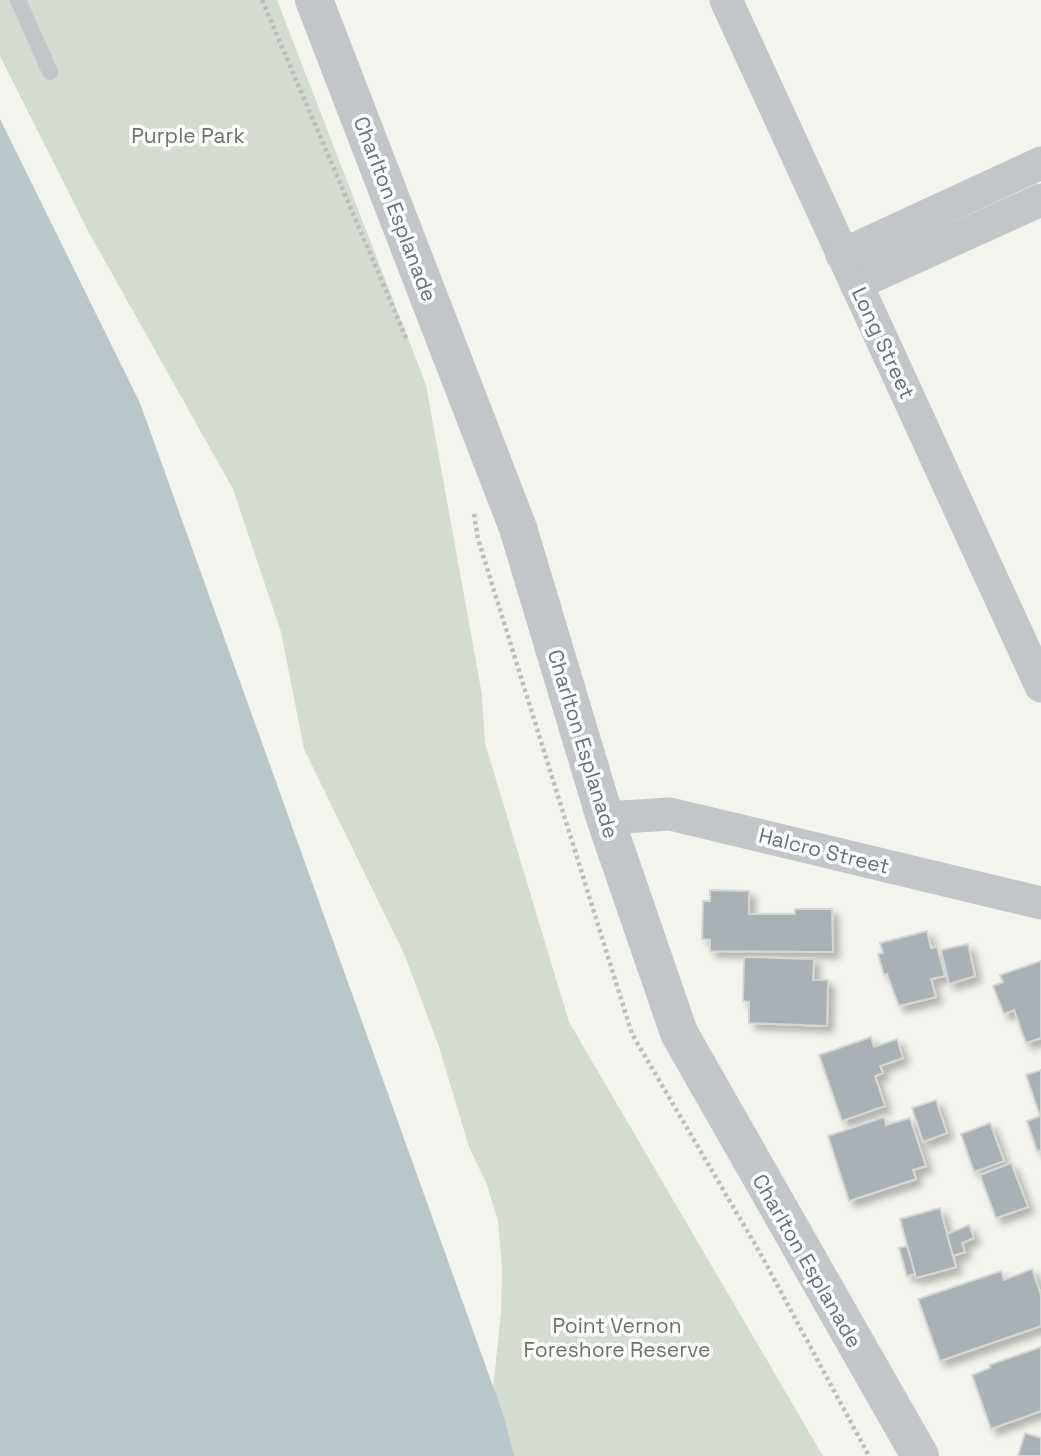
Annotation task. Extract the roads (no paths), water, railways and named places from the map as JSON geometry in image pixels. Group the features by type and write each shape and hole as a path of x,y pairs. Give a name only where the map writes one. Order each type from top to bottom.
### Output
{"street":[{"name":"Charlton Esplanade","path":"314,0 518,528 605,818 679,1033 920,1456"},
{"name":"Long Street","path":"726,0 1041,686"},
{"path":"849,269 1041,163"},
{"path":"849,269 1041,200"},
{"name":"Halcro Street","path":"605,818 670,814 1041,903"}],"lane":[{"path":"18,0 50,72"}],"park label":[{"name":"Purple Park","path":"188,136"},
{"name":"Point Vernon Foreshore Reserve","path":"617,1338"}]}
